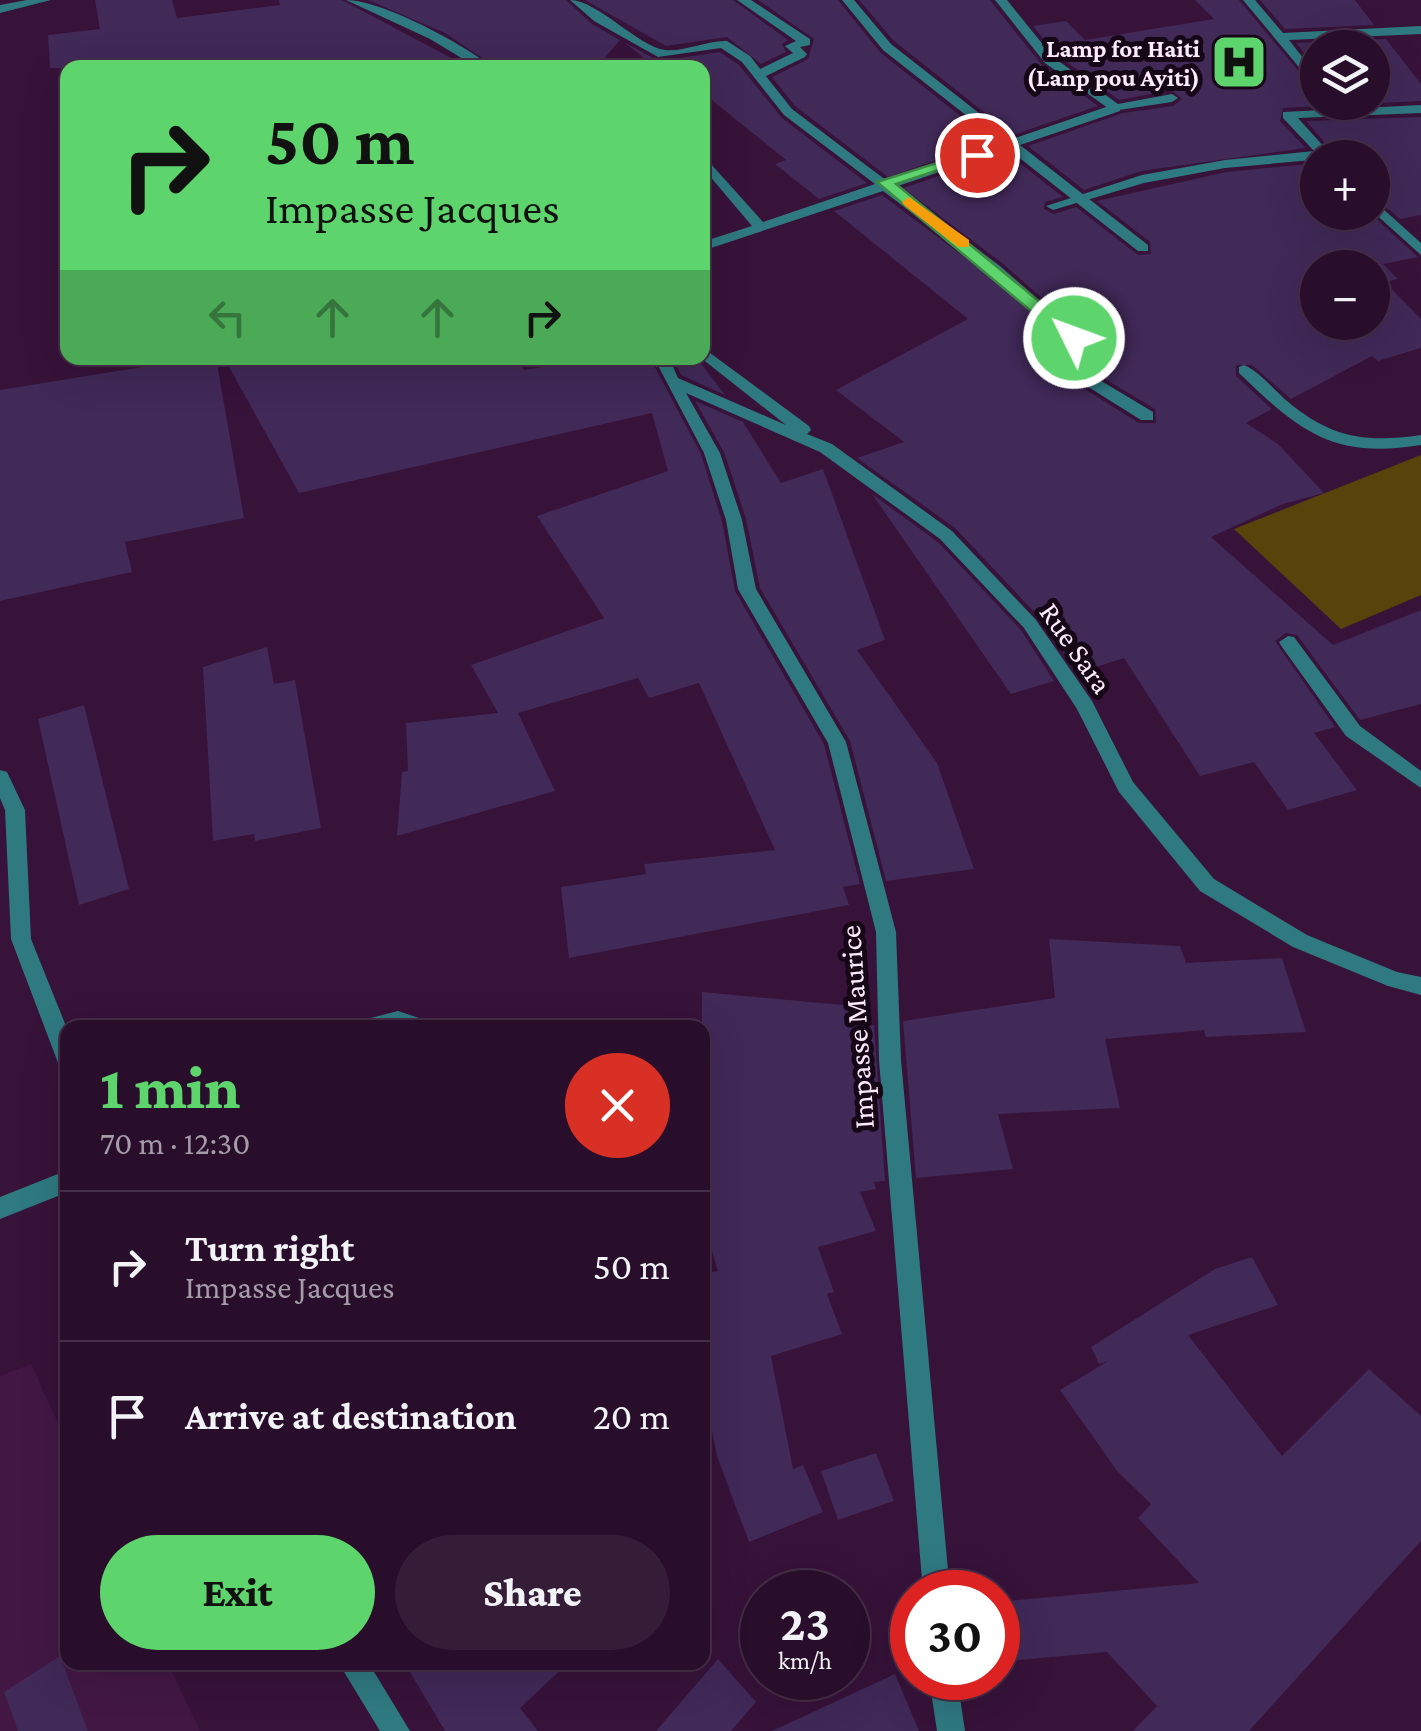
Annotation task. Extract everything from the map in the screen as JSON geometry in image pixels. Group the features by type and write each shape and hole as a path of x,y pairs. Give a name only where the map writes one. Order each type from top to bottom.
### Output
{"street":[{"path":"0,8 45,0"},
{"path":"352,0 434,36 474,60"},
{"path":"576,0 598,18 662,54 722,44 746,60 788,112 885,182 1074,338 1047,355 1147,416"},
{"path":"743,0 806,42 791,46 801,54 758,74"},
{"path":"848,0 887,47 1008,146 1144,248"},
{"path":"1001,0 1048,60 1116,108"},
{"path":"1248,0 1300,63"},
{"path":"1277,34 1421,30"},
{"path":"710,244 885,182 1008,146 1116,108 1172,98"},
{"path":"1390,109 1421,110"},
{"path":"1300,114 1288,116 1311,140"},
{"path":"1053,206 1142,179 1207,167 1300,158"},
{"path":"710,167 760,226"},
{"path":"1390,220 1421,250"},
{"path":"710,357 826,448"},
{"path":"665,365 672,381"},
{"path":"1244,370 1321,436 1356,446 1390,446 1421,440"},
{"name":"Rue Sara","path":"672,381 826,448 946,535 1030,624 1085,706 1126,787 1207,885 1300,941 1395,980 1421,986"},
{"name":"Impasse Maurice","path":"672,381 712,453 734,520 747,589 838,742 886,932 890,1060 935,1570"},
{"path":"1288,642 1352,731 1421,781"},
{"path":"0,777 15,810 21,940 60,1040"},
{"path":"0,1208 60,1184"},
{"path":"357,1670 396,1731"},
{"path":"946,1700 951,1731"}],"shaded area":[{"path":"1421,455 1421,595 1341,629 1234,529"},
{"path":"31,1364 60,1428 60,1670 171,1670 200,1731 0,1731 0,1376"}],"building":[{"path":"95,0 172,0 177,18 280,5 279,0 342,0 455,60 60,60 60,68 50,68 48,35 100,29"},
{"path":"368,0 566,0 592,24 620,40 603,60 485,60 445,33"},
{"path":"585,0 733,0 788,40 782,44 786,52 761,64 727,37 666,46"},
{"path":"758,0 838,0 881,53 992,141 888,177 795,106 772,77 808,59 814,39"},
{"path":"859,0 990,0 1042,65 1098,106 1013,135 894,41"},
{"path":"1195,0 1239,0 1300,73 1300,107 1283,108 1280,121 1300,142 1300,149 1141,171 1084,190 1028,146 1123,113 1173,106 1182,99 1171,90 1119,100 1056,54 1033,26 1066,21 1085,40 1214,19"},
{"path":"1260,0 1355,0 1374,25 1285,29"},
{"path":"624,42 657,60 646,60"},
{"path":"1390,44 1421,84 1421,101 1390,103"},
{"path":"720,52 739,65 782,118 867,183 819,199 775,164 786,160 710,98 710,60 666,60"},
{"path":"1421,117 1421,215 1400,219 1390,210 1390,140 1322,140 1306,121"},
{"path":"1007,153 1063,197 1045,202 1044,209 1054,214 1076,207 1138,255 1151,254 1150,242 1097,201 1226,172 1300,165 1300,230 1389,230 1418,257 1390,263 1390,250 1300,250 1300,340 1390,340 1390,287 1421,319 1421,348 1378,361 1372,356 1291,399 1252,365 1236,365 1236,376 1272,409 1246,423 1278,444 1324,493 1283,504 1211,537 1333,645 1421,610 1421,704 1360,720 1297,635 1286,633 1275,641 1335,727 1314,733 1357,790 1288,810 1254,762 1200,776 1124,658 1077,673 1039,617 955,528 857,458 904,442 836,390 968,319 834,211 882,195 988,275 1059,337 1040,349 1040,361 1139,423 1156,423 1155,409 1065,355 1081,344 1081,332 1002,263 903,188"},
{"path":"155,365 217,365 244,518 125,542 132,572 0,601 0,390"},
{"path":"228,365 522,365 524,370 555,365 654,365 701,454 722,521 735,591 824,744 860,884 843,887 849,905 569,958 561,887 646,874 644,864 775,850 699,683 649,698 638,678 518,713 555,791 397,836 402,772 408,771 406,723 498,713 471,665 604,618 537,516 668,471 652,413 299,493"},
{"path":"676,365 702,365 725,395 681,375"},
{"path":"695,401 743,422 781,483 823,469 885,640 857,650 937,763 974,869 886,881 850,741 760,588 746,519 724,452"},
{"path":"872,494 938,542 1021,630 1054,681 1011,694"},
{"path":"267,647 274,684 295,680 321,828 255,841 254,834 213,841 203,667"},
{"path":"84,705 129,889 79,905 38,719"},
{"path":"1049,939 1180,946 1186,963 1282,958 1306,1032 1206,1037 1204,1030 1105,1039 1120,1108 998,1114 1013,1169 916,1178 903,1021 1055,998"},
{"path":"702,992 863,1007 862,1027 874,1025 885,1181 874,1182 876,1189 860,1192 876,1231 818,1247 834,1292 827,1294 842,1334 771,1356 793,1469 803,1465 823,1512 749,1542 717,1456 710,1421 710,1272 718,1271 710,1244 710,1020 702,1020"},
{"path":"1252,1257 1278,1305 1188,1335 1282,1456 1369,1369 1421,1416 1421,1541 1249,1731 1133,1731 1157,1706 1107,1652 1020,1660 1020,1600 1199,1583 1138,1518 1151,1504 1117,1471 1060,1390 1108,1361 1099,1364 1091,1347 1215,1269"},
{"path":"876,1453 894,1501 838,1520 821,1471"},
{"path":"60,1656 60,1670 65,1670 88,1731 18,1731 4,1692"},
{"path":"718,1659 740,1684 740,1700 756,1702 731,1731 656,1731 709,1670"},
{"path":"409,1670 560,1670 520,1708 538,1731 445,1731"},
{"path":"890,1676 890,1700 906,1700 919,1731 772,1731 839,1700 870,1700 870,1686"}],"slow traffic":[{"path":"909,202 963,244"}],"place":[{"name":"Lamp for Haiti (Lanp pou Ayiti)","path":"1239,62"}],"route":[{"path":"977,155 885,182 996,269 1074,338"}]}
